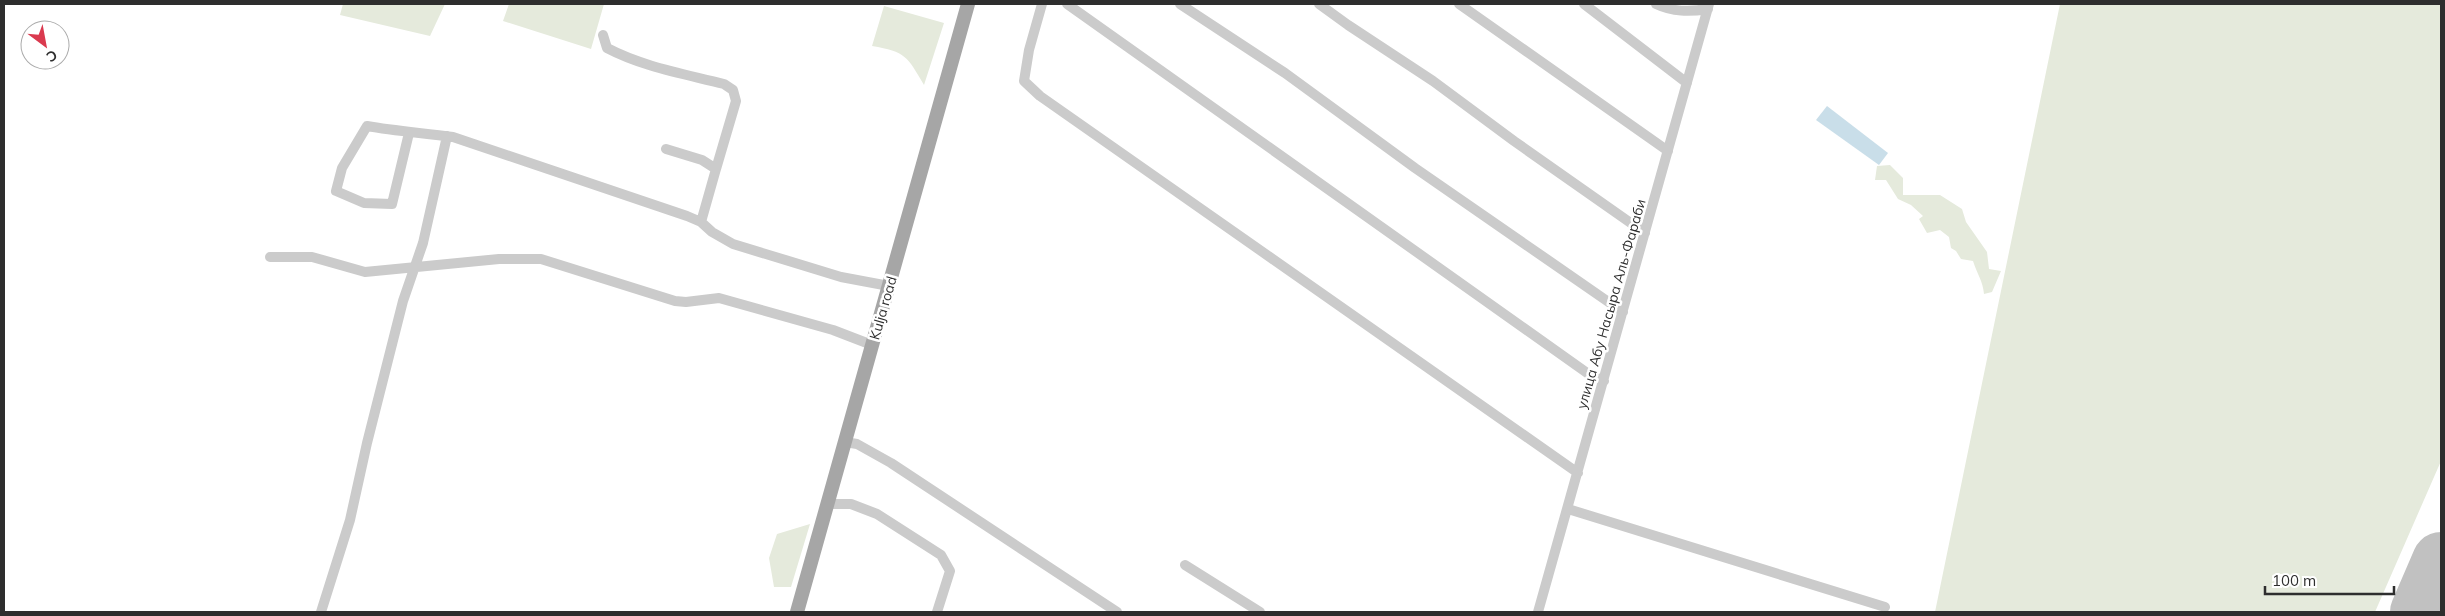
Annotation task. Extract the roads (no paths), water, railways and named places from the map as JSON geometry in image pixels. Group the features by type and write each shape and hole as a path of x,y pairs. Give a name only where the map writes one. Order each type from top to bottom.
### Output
{"main road":[{"name":"Kulja road","path":"797,612 968,4"}],"street":[{"path":"1042,4 1029,50 1024,81 1040,96 1578,474"},
{"path":"1067,4 1590,375 1604,380"},
{"path":"1180,4 1285,73 1415,168 1623,312"},
{"path":"1319,4 1348,26 1433,81 1514,141 1645,233"},
{"path":"1459,4 1668,150"},
{"path":"1584,4 1687,83"},
{"path":"1656,4 1668,10 1687,12 1709,7"},
{"name":"улица Абу Насыра Аль-Фараби","path":"1540,612 1709,7"},
{"path":"602,34 607,48 622,56 644,64 724,84 733,90 736,101 701,222"},
{"path":"408,133 392,204 364,203 336,191 342,168 367,126 408,133 447,136 701,222 712,232 733,244 841,277 889,286"},
{"path":"320,612 350,520 403,301 423,243 447,136"},
{"path":"666,149 702,160 716,169"},
{"path":"270,257 312,256 365,272 499,259 541,259 676,301 686,302 720,298 833,330 872,345"},
{"path":"845,442 857,444 891,463 1117,612"},
{"path":"827,504 851,504 877,514 941,555 950,571 937,612"},
{"path":"1568,509 1885,607"},
{"path":"1186,565 1260,612"}],"water":[{"path":"1827,106 1888,153 1879,165 1816,120"}]}
